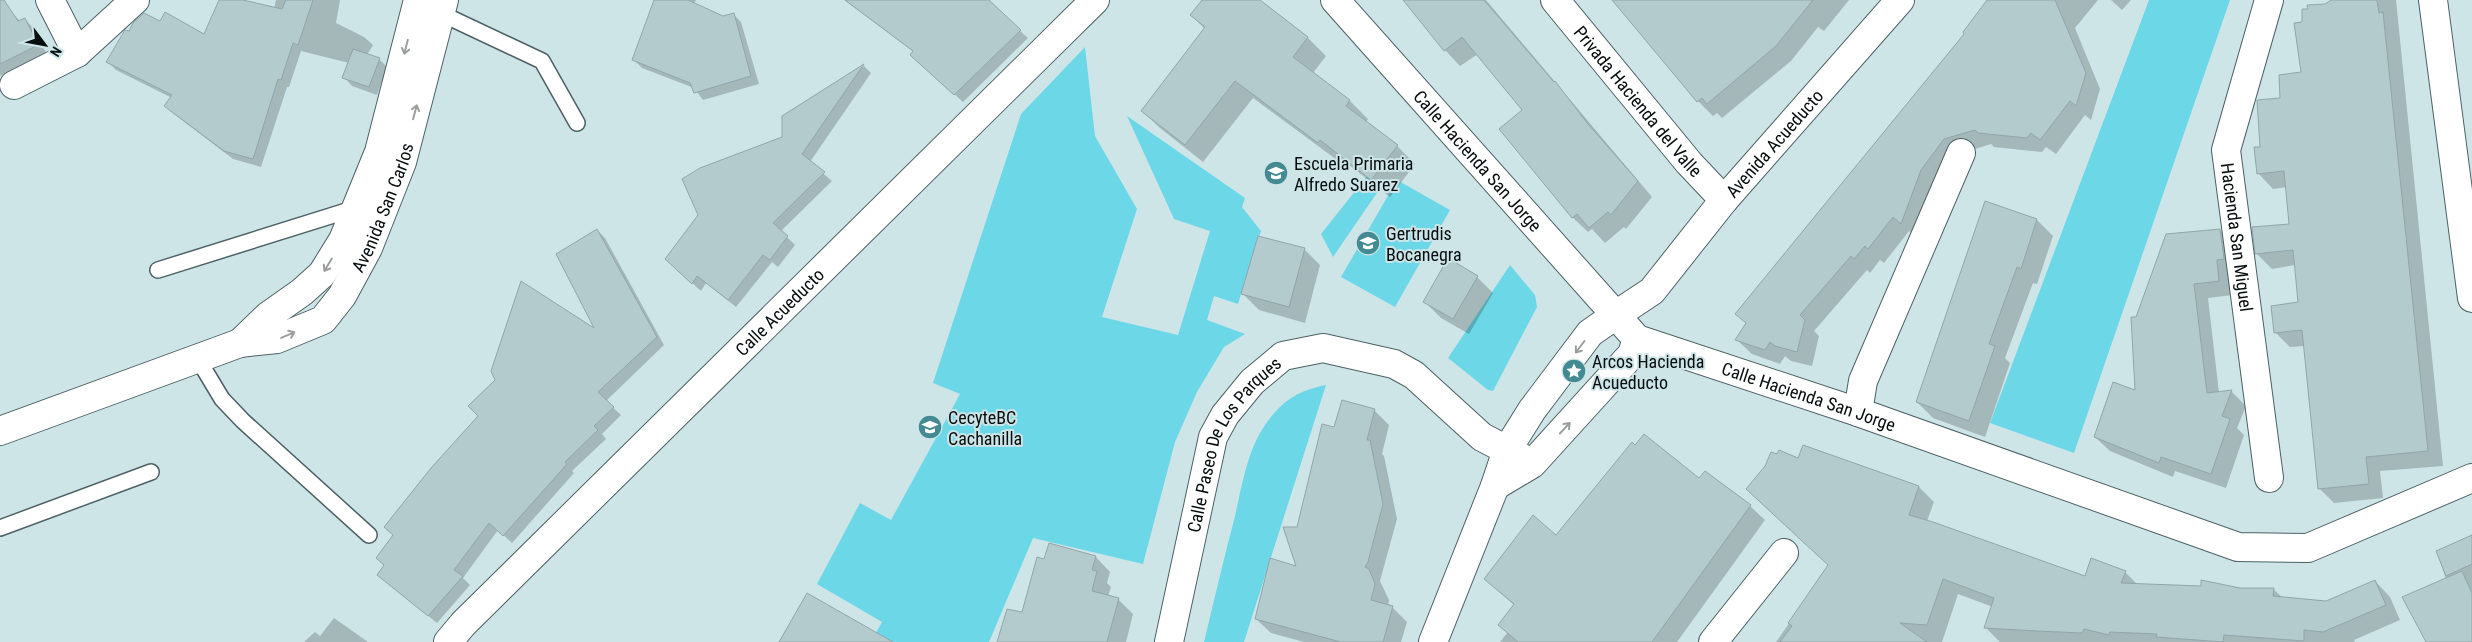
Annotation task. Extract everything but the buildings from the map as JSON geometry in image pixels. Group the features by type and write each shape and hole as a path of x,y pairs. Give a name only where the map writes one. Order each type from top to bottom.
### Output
{"street":[{"path":"50,0 77,54"},
{"path":"14,85 77,54 135,0"},
{"name":"Calle Hacienda San Jorge","path":"1334,0 1637,339 1858,412 2238,547 2308,548 2472,478"},
{"name":"Privada Hacienda del Valle","path":"1555,0 1689,163 1724,200"},
{"name":"Avenida Acueducto","path":"1433,642 1495,486 1507,450 1532,410 1590,333 1652,291 1724,200 1900,0"},
{"name":"Hacienda San Miguel","path":"2268,0 2226,150 2269,478"},
{"path":"2433,0 2472,298"},
{"name":"Calle Acueducto","path":"456,633 1088,2"},
{"name":"Avenida San Carlos","path":"0,431 240,343 277,339 323,320 342,296 355,244 356,208 434,4"},
{"name":"Avenida San Carlos","path":"355,244 402,162 434,4"},
{"path":"1858,412 1863,381 1961,153"},
{"name":"Avenida Acueducto","path":"1495,486 1532,464 1632,354 1652,291"},
{"name":"Calle Paseo De Los Parques","path":"1169,642 1213,437 1225,414 1252,382 1283,356 1323,348 1394,364 1414,375 1482,437 1532,464"},
{"path":"1714,642 1784,553"}],"lane":[{"path":"434,4 542,61 577,123"},
{"path":"158,270 356,208"},
{"path":"198,359 222,398 243,422 369,535"},
{"path":"0,528 151,472"}],"shaded area":[{"path":"2149,0 2230,0 2074,453 1990,423"},
{"path":"1085,47 1095,136 1137,209 1102,317 1178,335 1210,231 1174,219 1127,116 1245,198 1242,207 1261,231 1238,304 1214,296 1207,320 1245,334 1224,347 1197,392 1175,442 1143,564 1033,538 989,642 871,642 882,622 817,584 860,503 891,520 960,394 933,383 1021,114"},
{"path":"1367,176 1381,187 1333,257 1321,234"},
{"path":"1397,180 1450,210 1395,307 1341,277"},
{"path":"1510,265 1535,295 1537,307 1493,391 1488,390 1448,358"},
{"path":"1326,385 1244,642 1204,642 1249,457 1259,435 1278,409 1291,398 1307,390"}],"place":[{"name":"Escuela Primaria Alfredo Suarez","path":"1276,173"},
{"name":"Gertrudis Bocanegra","path":"1368,243"},
{"name":"Arcos Hacienda Acueducto","path":"1574,371"},
{"name":"CecyteBC Cachanilla","path":"930,427"}]}
